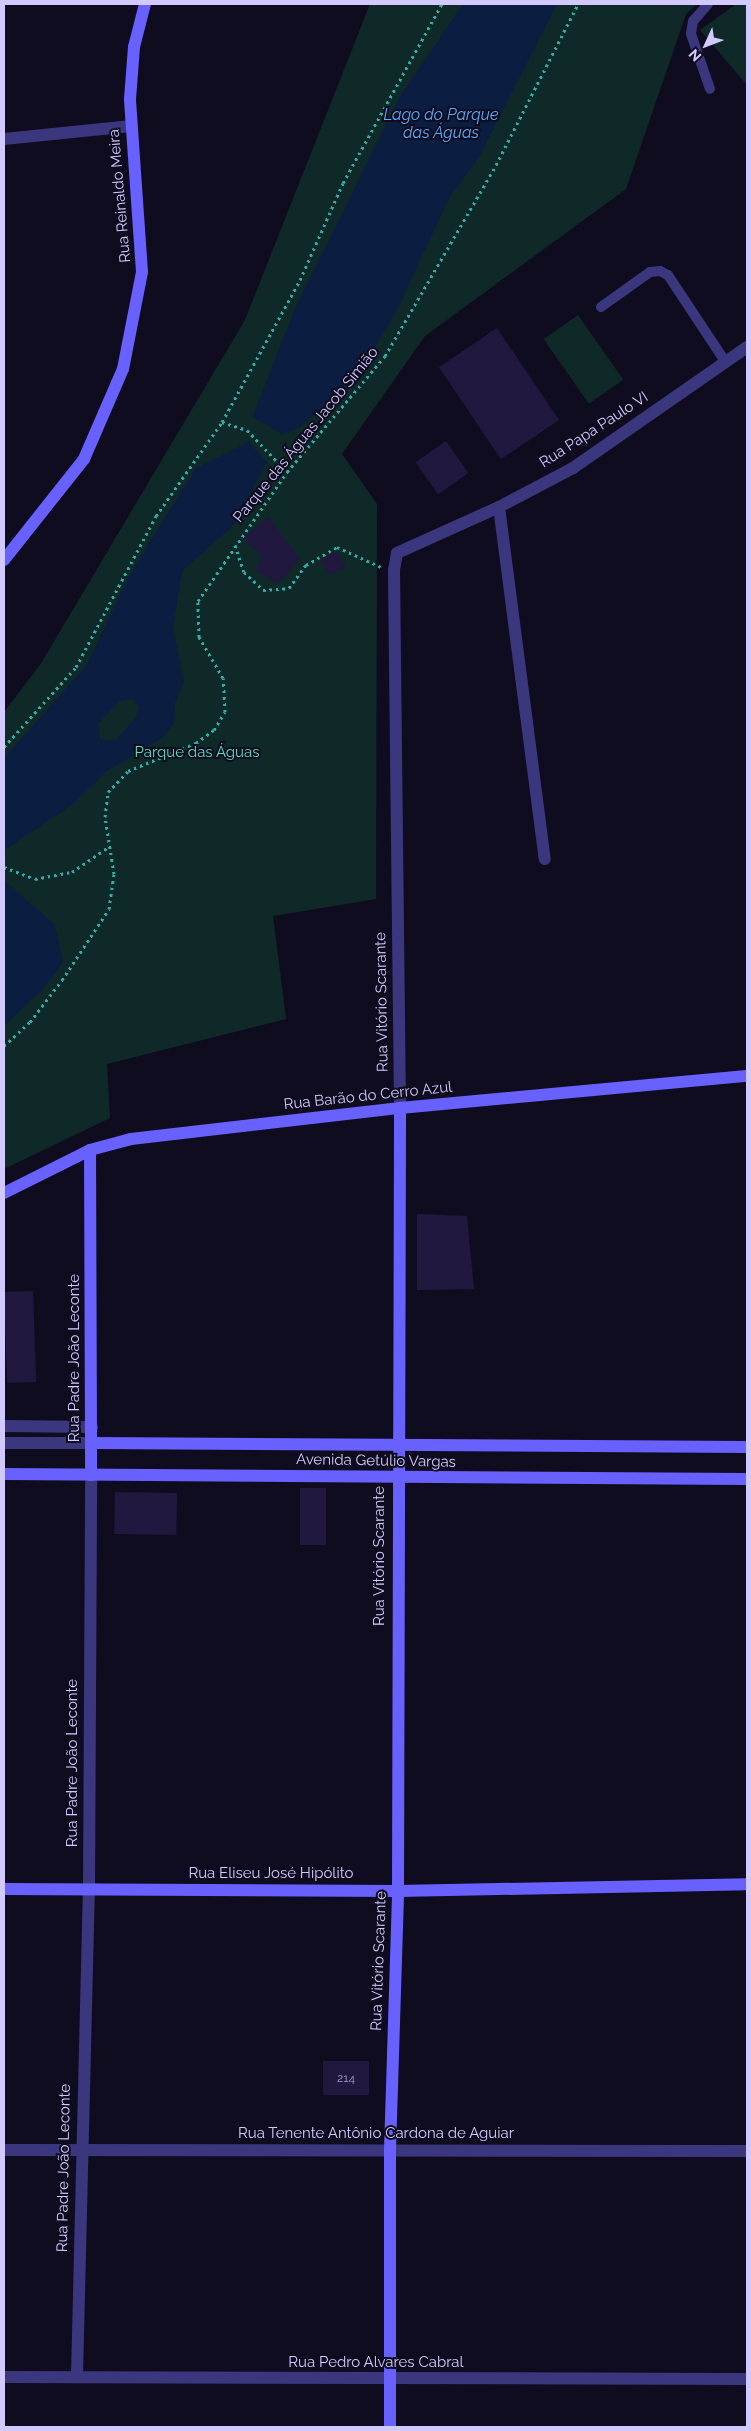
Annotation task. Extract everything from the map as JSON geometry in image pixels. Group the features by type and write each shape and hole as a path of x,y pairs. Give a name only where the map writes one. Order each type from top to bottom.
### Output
{"street":[{"name":"Rua Reinaldo Meira","path":"4,560 84,459 123,369 142,272 130,126 131,74 145,4"},
{"path":"4,139 130,126"},
{"name":"Rua Papa Paulo VI","path":"397,552 499,507 573,468 747,347"},
{"path":"499,507 545,859"},
{"name":"Rua Vitório Scarante","path":"390,2427 388,2381 390,2150 398,1891 396,1478 398,1446 400,1108 394,570 397,552"},
{"name":"Rua Barão do Cerro Azul","path":"4,1193 90,1150 131,1139 400,1108 747,1076"},
{"name":"Rua Padre João Leconte","path":"78,2376 80,2151 89,1890 92,1475 90,1150"},
{"path":"4,1426 92,1427"},
{"name":"Avenida Getúlio Vargas","path":"4,1443 747,1448"},
{"name":"Avenida Getúlio Vargas","path":"4,1474 747,1479"},
{"name":"Rua Eliseu José Hipólito","path":"4,1889 398,1891 747,1884"},
{"name":"Rua Tenente Antônio Cardona de Aguiar","path":"4,2150 747,2151"},
{"name":"Rua Pedro Alvares Cabral","path":"4,2376 388,2381 747,2379"}],"lane":[{"path":"708,4 693,21 691,34 710,89"},
{"path":"601,307 650,272 660,271 668,275 725,361"}],"path":[{"path":"4,748 76,667 156,516 222,422 300,280 342,183 442,4"},
{"name":"Parque das Águas Jacob Simião","path":"4,1046 30,1022 57,987 109,909 114,874 108,848 105,817 108,792 128,771 196,743 214,730 225,712 222,678 199,638 198,601 235,545 288,472 385,356 496,164 578,4"},
{"path":"222,422 247,430 288,472"},
{"path":"235,545 244,572 263,590 289,588 306,565 337,547 366,563 394,570"},
{"path":"4,867 35,879 72,872 108,848"}],"green space":[{"name":"Parque das Águas","path":"370,4 697,4 686,14 626,189 425,336 342,454 377,504 376,899 273,916 286,1019 107,1064 110,1118 4,1169 4,712 40,665 245,320"},
{"path":"736,4 747,4 747,85 700,30"},
{"path":"578,315 623,380 589,404 544,339"}],"water":[{"name":"Lago do Parque das Águas","path":"463,4 557,4 479,157 448,200 399,306 360,373 300,427 283,435 253,416 294,311 399,98"},
{"path":"249,442 267,463 235,524 182,571 173,628 184,683 175,703 174,723 162,738 106,772 73,804 4,850 4,758 86,666 129,576 196,468","holes":["133,699 139,707 135,719 115,741 100,739 98,724 119,701"]},
{"path":"4,880 55,925 63,962 41,991 4,1026"}],"building":[{"path":"497,328 559,420 501,459 439,367"},
{"path":"446,441 468,473 438,494 416,462"},
{"path":"268,517 300,559 278,583 256,571 262,557 243,538"},
{"path":"336,551 346,567 328,575 321,560"},
{"path":"417,1214 467,1216 474,1289 417,1290"},
{"path":"33,1291 36,1382 7,1383 4,1292"},
{"path":"300,1488 326,1488 326,1545 300,1545"},
{"path":"115,1492 177,1493 176,1535 114,1534"},
{"path":"323,2061 369,2061 369,2095 323,2095"}]}
